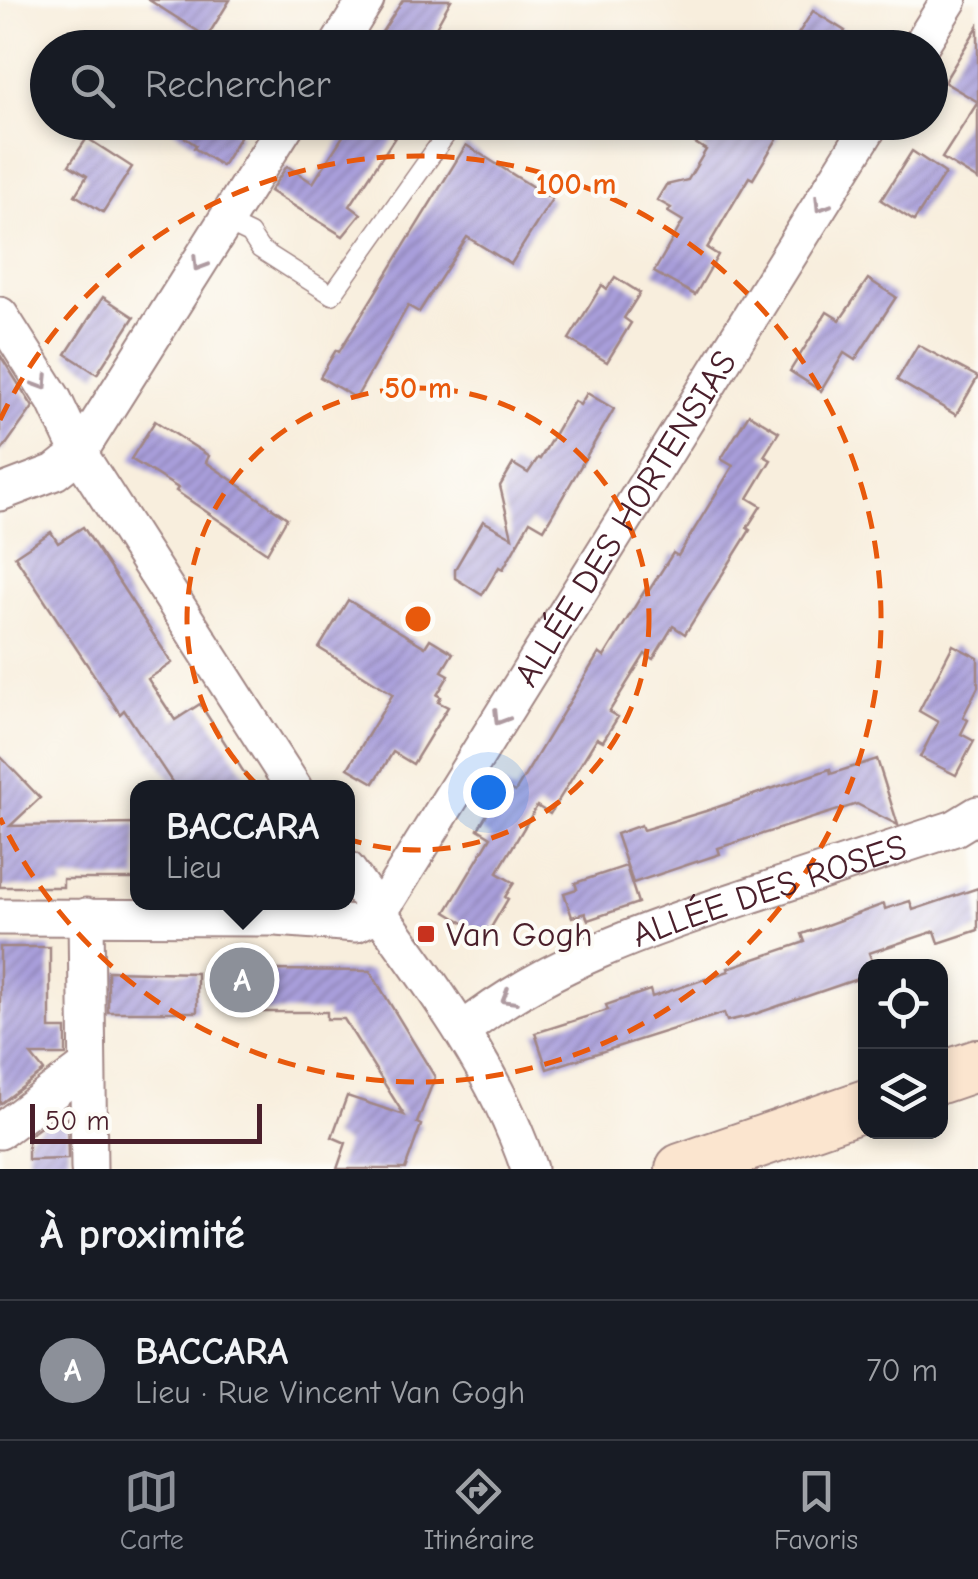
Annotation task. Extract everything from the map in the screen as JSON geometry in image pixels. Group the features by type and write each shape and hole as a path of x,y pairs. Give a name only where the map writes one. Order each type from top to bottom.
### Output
{"main road":[{"path":"948,1075 978,1065"},
{"path":"680,1169 858,1108"}],"street":[{"path":"347,30 366,0"},
{"path":"930,30 949,0"},
{"path":"0,492 55,472 78,454 277,140"},
{"name":"ALLÉE DES HORTENSIAS","path":"379,912 861,140"},
{"path":"0,315 54,400 78,454 289,780"},
{"name":"ALLÉE DES ROSES","path":"462,1031 488,1010 556,969 653,927 954,828 978,814"},
{"path":"355,879 462,1031 513,1120 530,1169"},
{"path":"0,918 288,910 356,924 379,912"},
{"path":"86,916 89,1169"},
{"path":"0,1131 86,1066"}],"lane":[{"path":"226,222 250,234 260,249 332,295 442,140"}],"building":[{"path":"149,0 230,0 211,30 196,30"},
{"path":"403,0 451,0 434,30 383,30"},
{"path":"813,11 843,30 801,30"},
{"path":"978,26 978,102 948,84 948,75"},
{"path":"978,102 978,180 942,158"},
{"path":"86,140 90,140 132,167 103,212 75,195 87,176 69,165"},
{"path":"188,140 238,140 222,166 194,148 196,145"},
{"path":"340,140 393,140 350,206 361,214 343,236 270,191 287,166 313,183"},
{"path":"776,140 707,248 718,255 695,295 654,272 683,221 657,200 666,185 688,180 706,150 692,141"},
{"path":"466,145 552,199 511,264 467,237 419,312 408,306 356,398 320,377"},
{"path":"912,151 945,173 914,221 881,200"},
{"path":"615,277 640,293 624,318 631,323 607,362 569,339 602,285 607,289"},
{"path":"868,279 896,297 855,360 844,353 821,391 790,371 827,312 840,320"},
{"path":"103,297 134,317 97,374 66,354"},
{"path":"918,345 978,377 956,415 897,380"},
{"path":"0,355 33,407 0,453"},
{"path":"587,393 614,409 544,529 530,521 503,569 499,567 482,595 455,578 455,569 483,521 512,537 500,486 513,464 528,473 574,401 580,405"},
{"path":"749,414 779,432 764,456 771,460 748,498 761,506 747,528 750,530 685,634 673,626 653,659 645,654 609,712 618,717 603,741 597,738 550,814 537,806 497,873 514,883 486,936 446,912 491,837 478,829 504,786 515,792 599,653 604,657 645,590 648,592 673,553 678,556 733,466 721,459"},
{"path":"155,421 209,456 206,462 287,518 267,553 131,459"},
{"path":"83,527 172,663 148,679 175,720 200,704 249,780 171,780 124,710 120,714 15,556 51,532 58,543"},
{"path":"348,600 425,647 430,639 453,653 442,671 449,675 437,695 441,697 438,702 448,707 413,764 393,752 374,783 348,768 393,694 319,648"},
{"path":"953,645 978,658 978,687 963,717 968,720 961,734 974,741 956,775 920,757 938,722 919,711"},
{"path":"0,756 40,798 10,826 130,824 130,879 63,879 63,887 0,887"},
{"path":"877,759 898,825 857,804 718,848 720,854 633,883 616,834 641,825 643,830 830,769 831,774"},
{"path":"626,866 638,903 588,920 585,913 572,917 564,893 577,889 575,883"},
{"path":"978,888 978,930 939,943 935,931 869,953 871,959 858,959 858,979 749,1016 727,1021 724,1013 547,1069 535,1033 608,1010 606,1005 650,990 652,997 729,971 728,968 805,942 802,934 884,904 885,909 910,901 913,910"},
{"path":"0,947 50,947 50,1029 66,1029 66,1055 31,1055 44,1071 0,1104"},
{"path":"271,970 370,971 435,1077 405,1169 337,1169 346,1143 332,1137 347,1096 404,1115 344,1019 327,1019 327,1012 247,1012 247,973 271,974"},
{"path":"108,971 197,973 197,1012 108,1012"},
{"path":"67,1118 68,1159 28,1160 28,1136 52,1119"}],"place":[{"name":"Van Gogh","path":"426,934"},
{"name":"BACCARA","path":"242,980"}]}
